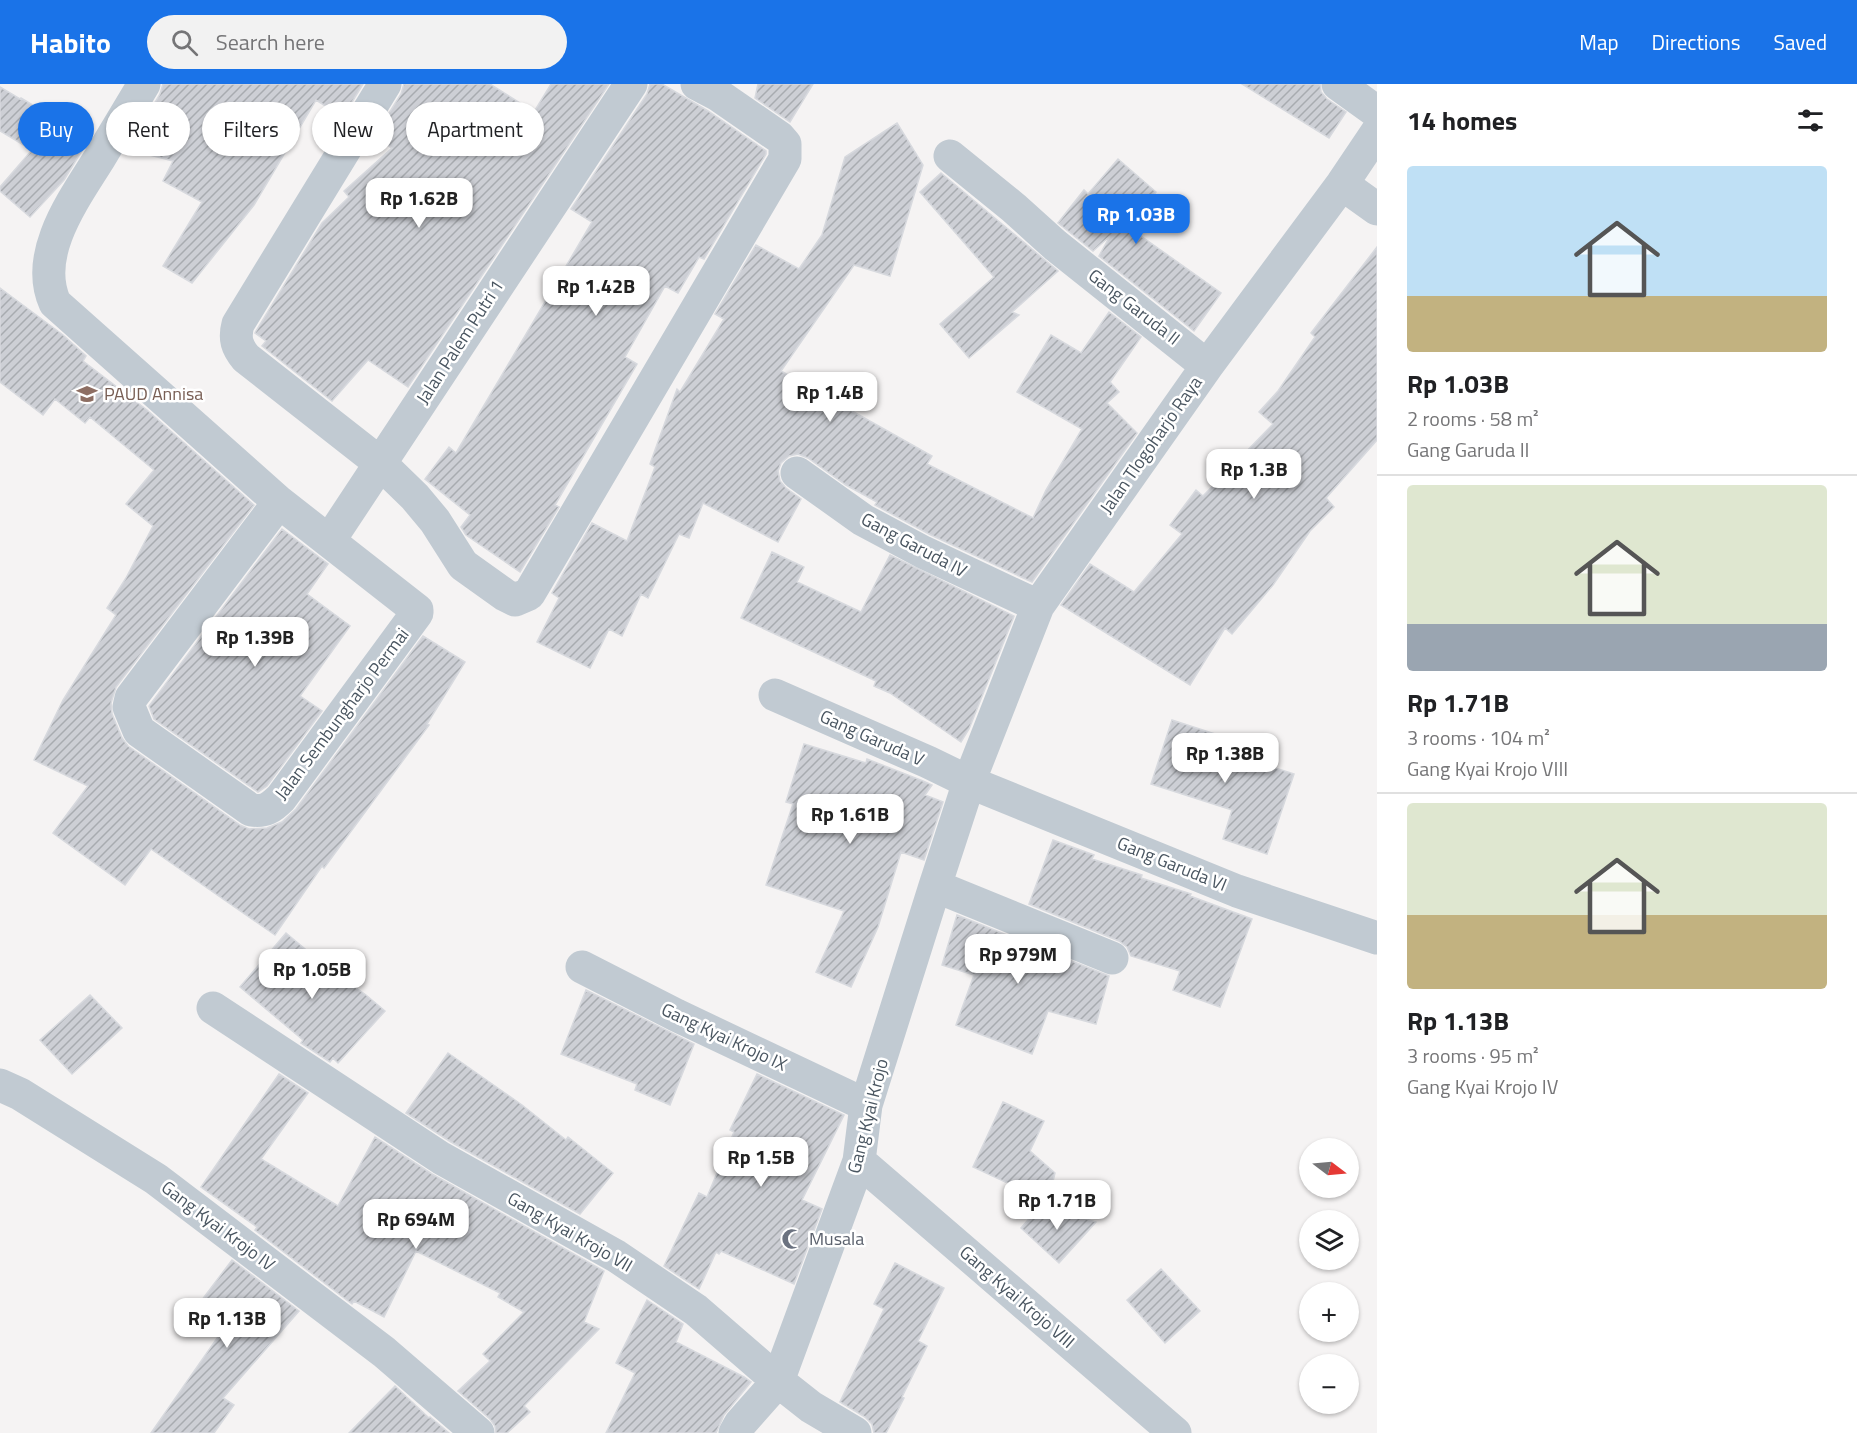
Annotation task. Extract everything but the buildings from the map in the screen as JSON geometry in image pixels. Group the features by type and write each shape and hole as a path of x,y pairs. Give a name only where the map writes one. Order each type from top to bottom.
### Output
{"street":[{"name":"Jalan Sembungharjo Permai","path":"144,84 71,204 55,241 49,267 50,293 55,303 279,502 416,609 417,613 281,798 271,808 260,811 250,810 139,731 129,707 131,698 279,502"},
{"path":"385,84 238,324 235,337 240,351 246,358 380,464 415,497 435,521 463,565 505,596 515,600 529,594 785,159 786,144 779,137 698,84"},
{"name":"Jalan Palem Putri 1","path":"328,541 631,84"},
{"path":"1338,84 1377,112"},
{"name":"Jalan Tlogoharjo Raya","path":"969,782 1038,606 1207,366 1342,184 1377,132"},
{"name":"Gang Garuda II","path":"950,156 1055,245 1207,366"},
{"path":"1342,184 1377,209"},
{"name":"Gang Garuda IV","path":"797,473 863,520 923,552 1038,606"},
{"name":"Gang Garuda V","path":"775,695 969,782"},
{"name":"Gang Kyai Krojo","path":"735,1433 740,1424 778,1381 859,1161 866,1105 969,782"},
{"name":"Gang Garuda VI","path":"969,782 1237,891 1377,938"},
{"path":"935,886 1112,958"},
{"name":"Gang Kyai Krojo IX","path":"582,967 676,1015 866,1105"},
{"name":"Gang Kyai Krojo VII","path":"213,1008 441,1158 616,1256 696,1310 811,1407 855,1433"},
{"name":"Gang Kyai Krojo IV","path":"0,1084 20,1094 156,1179 384,1352 478,1433"},
{"name":"Gang Kyai Krojo VIII","path":"859,1161 1175,1433"}],"place":[{"name":"PAUD Annisa","path":"87,394"},
{"name":"Musala","path":"792,1239"}]}
